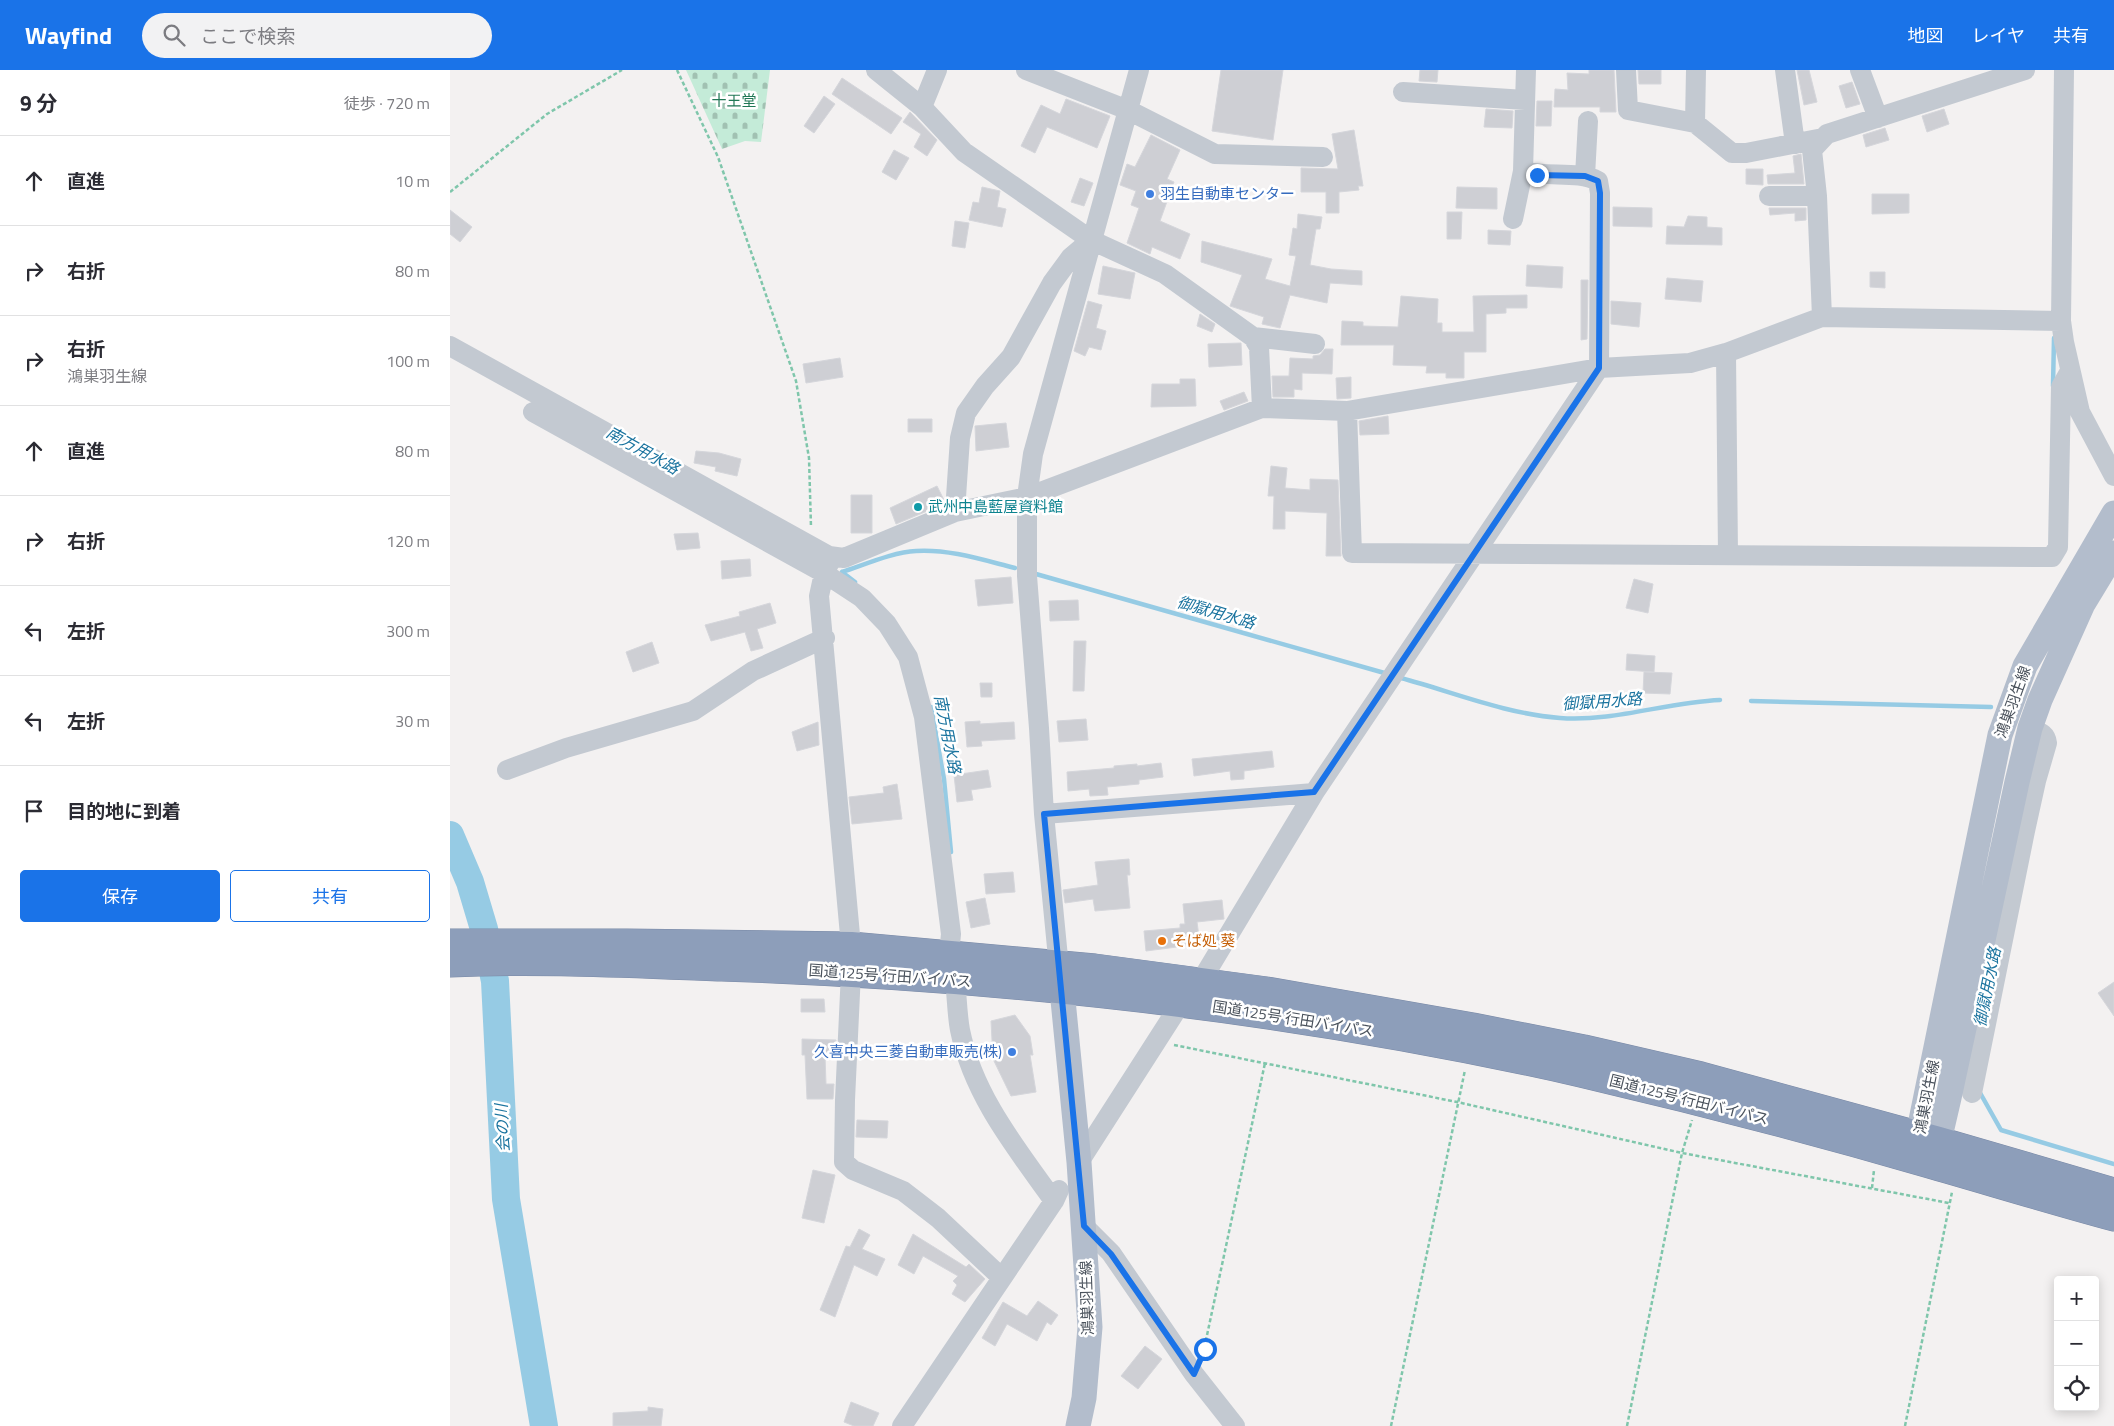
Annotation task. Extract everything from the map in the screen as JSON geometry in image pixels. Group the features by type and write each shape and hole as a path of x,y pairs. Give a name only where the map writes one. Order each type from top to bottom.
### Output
{"highway":[{"name":"国道125号 行田バイパス","path":"470,952 851,959 949,954 1181,1003 1335,1025 1470,1050 1582,1074 1697,1102 1926,1146 2114,1192"},
{"name":"国道125号 行田バイパス","path":"851,959 955,980 1060,977 1201,981 1352,1005 1584,1050 1747,1088 1926,1146 2114,1218"}],"main road":[{"name":"鴻巣羽生線","path":"1926,1146 2000,735 2025,666 2114,513"},
{"name":"鴻巣羽生線","path":"1926,1146 2030,728 2040,700 2083,604 2114,553"},
{"name":"鴻巣羽生線","path":"1060,977 1079,1162 1090,1327 1084,1398 1078,1426"}],"street":[{"path":"876,70 922,107 964,152 1091,240 1164,274 1254,337 1259,347 1262,408"},
{"path":"922,107 937,70"},
{"path":"1026,70 1128,110 1215,154 1323,157"},
{"path":"1060,977 1044,814 1027,576 1027,497 1032,454 1139,70"},
{"path":"1513,219 1523,171 1526,70"},
{"path":"1626,70 1628,110 1695,123 1732,153 1746,153 1823,138"},
{"path":"1695,123 1696,70"},
{"path":"1785,70 1795,144"},
{"path":"1860,70 1878,118"},
{"path":"1822,317 1812,150 1827,134 2025,70"},
{"path":"2064,70 2061,321 2080,412 2114,476"},
{"path":"1404,92 1526,100"},
{"path":"1585,176 1588,121"},
{"path":"1201,981 1314,792 1599,368 1600,193 1598,181 1585,176 1537,175 1523,171"},
{"path":"1769,196 1816,196"},
{"path":"955,512 960,438 966,413 985,386 1011,357 1052,283 1071,257 1091,240"},
{"path":"829,565 955,512 1027,497 1262,408 1347,411 1599,368 1690,364 1726,353 1822,317 2061,321"},
{"path":"1254,337 1315,344"},
{"path":"450,346 829,556 829,565 819,596 851,959 844,1162 853,1170 904,1191 938,1218 1002,1278"},
{"path":"1726,353 1728,555"},
{"path":"1347,411 1352,553 2052,557 2058,547 2061,387 2070,371"},
{"path":"533,412 829,565 887,624 908,657 924,717 947,896 951,934 949,954"},
{"path":"507,770 566,748 693,712 753,671 824,638"},
{"path":"1972,1093 2025,832 2047,743 2047,738 2044,734 2030,728"},
{"path":"1044,814 1314,792"},
{"path":"902,1426 1057,1195 1005,1131 979,1088 960,1030 955,980"},
{"path":"1079,1162 1181,1003"},
{"path":"1084,1226 1111,1254 1194,1374 1235,1426"}],"path":[{"path":"450,192 547,114 622,70"},
{"path":"677,70 718,157 796,382 809,458 811,546"},
{"path":"1157,1041 1456,1102 1682,1153 1949,1203 1905,1426"},
{"path":"1391,1426 1456,1102 1470,1050"},
{"path":"1194,1374 1205,1349 1265,1063"},
{"path":"1627,1426 1682,1153 1697,1102"}],"green space":[{"name":"十王堂","path":"686,70 770,70 761,142 745,141 722,149"}],"building":[{"path":"1221,70 1283,70 1273,140 1212,131"},
{"path":"1420,70 1438,70 1437,82 1419,81"},
{"path":"1589,70 1614,70 1616,112 1600,112 1600,107 1554,107 1555,89 1568,90 1567,73 1589,74"},
{"path":"1638,70 1661,70 1661,84 1639,84"},
{"path":"1797,70 1809,70 1817,102 1804,105"},
{"path":"842,78 902,118 891,134 832,94"},
{"path":"1852,82 1860,104 1846,108 1839,86"},
{"path":"824,96 835,104 814,133 804,126"},
{"path":"1066,99 1110,116 1097,148 1047,127 1035,153 1021,146 1041,105 1060,114"},
{"path":"1537,101 1552,101 1551,126 1536,126"},
{"path":"1486,109 1513,111 1512,128 1484,127"},
{"path":"1944,109 1949,124 1927,132 1922,116"},
{"path":"910,112 937,140 927,156 914,147 921,134 903,122"},
{"path":"1885,128 1889,140 1866,147 1863,135"},
{"path":"1354,130 1363,186 1358,186 1359,190 1339,192 1339,213 1326,213 1326,192 1301,192 1301,168 1338,169 1332,134"},
{"path":"1151,135 1180,150 1167,179 1174,182 1160,221 1190,234 1180,259 1152,247 1150,254 1127,243 1139,208 1131,205 1136,191 1120,185 1127,164 1135,167"},
{"path":"894,150 909,158 896,180 882,172"},
{"path":"1801,154 1804,184 1768,184 1767,175 1795,173 1793,156"},
{"path":"1746,169 1763,169 1763,185 1746,184"},
{"path":"1080,178 1093,183 1084,206 1071,202"},
{"path":"982,187 1000,191 997,207 1006,209 1002,227 969,220 973,202 979,203"},
{"path":"1457,187 1497,188 1497,209 1456,208"},
{"path":"1872,194 1909,194 1909,213 1872,214"},
{"path":"1613,207 1652,208 1652,227 1613,226"},
{"path":"1769,208 1806,208 1806,220 1795,221 1795,213 1770,215"},
{"path":"450,210 472,227 460,242 450,234"},
{"path":"1447,212 1462,212 1461,239 1447,239"},
{"path":"1298,214 1322,217 1320,229 1316,229 1310,265 1331,269 1362,271 1362,285 1330,283 1327,303 1290,295 1280,328 1262,324 1264,317 1230,306 1242,275 1201,262 1202,241 1272,259 1265,279 1290,286 1296,256 1289,255 1293,228 1297,229"},
{"path":"1688,216 1707,217 1707,227 1722,228 1722,245 1666,244 1667,226 1684,227"},
{"path":"955,221 969,223 965,248 952,246"},
{"path":"1488,230 1511,231 1510,245 1488,244"},
{"path":"1527,265 1563,267 1562,288 1526,286"},
{"path":"1103,266 1135,273 1130,299 1098,294"},
{"path":"1870,272 1885,272 1885,288 1870,287"},
{"path":"1667,278 1703,281 1701,302 1665,299"},
{"path":"1581,280 1588,280 1587,339 1581,340"},
{"path":"1527,295 1527,308 1506,308 1506,313 1486,314 1486,352 1464,352 1464,378 1446,378 1446,373 1426,373 1427,366 1393,365 1394,345 1341,345 1342,321 1363,322 1363,326 1398,327 1401,296 1438,299 1437,323 1442,323 1442,332 1474,332 1473,296"},
{"path":"1088,301 1102,305 1096,328 1106,331 1101,350 1089,347 1085,356 1074,351"},
{"path":"1611,301 1641,303 1639,327 1611,324"},
{"path":"1200,314 1215,324 1212,332 1197,326"},
{"path":"1241,343 1242,365 1209,367 1208,344"},
{"path":"1325,349 1333,349 1332,374 1302,373 1302,390 1294,389 1294,397 1273,397 1272,376 1289,376 1290,358 1313,359 1313,356 1320,355"},
{"path":"840,358 843,377 806,383 803,364"},
{"path":"1351,377 1351,398 1337,399 1336,378"},
{"path":"1180,379 1195,379 1196,406 1151,407 1152,384 1180,384"},
{"path":"1244,392 1248,401 1224,410 1220,401"},
{"path":"1388,416 1389,434 1360,435 1359,421"},
{"path":"908,419 932,419 932,432 908,432"},
{"path":"1006,423 1009,447 976,451 975,426"},
{"path":"696,451 719,453 741,459 737,476 715,471 716,467 694,463"},
{"path":"1271,466 1287,468 1285,488 1310,490 1310,479 1338,480 1341,556 1326,556 1327,513 1285,511 1285,529 1273,529 1274,496 1268,496"},
{"name":"武州中島藍屋資料館","path":"937,486 944,504 896,524 890,508"},
{"path":"851,495 872,495 872,533 851,533"},
{"path":"698,533 700,548 677,550 674,534"},
{"path":"750,559 751,576 722,579 721,561"},
{"path":"1011,577 1013,603 978,606 975,580"},
{"path":"1634,579 1653,584 1648,613 1626,608"},
{"path":"1078,600 1079,620 1050,621 1049,601"},
{"path":"770,603 776,623 757,629 763,648 751,651 745,632 711,641 705,625 740,616 739,612"},
{"path":"1074,641 1086,641 1084,691 1073,691"},
{"path":"652,642 659,663 633,672 626,652"},
{"path":"1627,654 1655,656 1654,672 1626,670"},
{"path":"1644,672 1672,673 1670,694 1643,693"},
{"path":"980,683 992,683 992,697 981,697"},
{"path":"1086,719 1088,740 1059,742 1057,721"},
{"path":"980,721 980,724 1014,722 1015,739 981,741 982,746 967,747 965,722"},
{"path":"818,722 819,745 797,751 792,732"},
{"path":"1272,751 1274,767 1244,771 1244,779 1231,780 1230,771 1194,776 1192,759"},
{"path":"1161,763 1163,777 1139,780 1139,784 1107,787 1108,795 1090,796 1089,789 1068,791 1067,772"},
{"path":"988,770 991,787 971,790 973,800 957,802 954,775"},
{"path":"897,784 902,819 852,824 849,797 884,793 883,787"},
{"path":"1129,859 1130,875 1127,875 1130,908 1095,911 1093,899 1065,903 1063,890 1098,885 1095,862"},
{"path":"1013,872 1015,892 986,894 984,874"},
{"path":"985,898 990,924 971,928 966,902"},
{"path":"1222,900 1224,919 1197,922 1200,944 1146,951 1144,931 1180,928 1180,924 1185,924 1183,904"},
{"path":"2114,982 2114,1016 2098,993"},
{"path":"801,999 824,999 825,1012 801,1012"},
{"path":"1015,1015 1030,1036 1033,1055 1030,1055 1036,1092 1011,1096 993,1059 991,1021"},
{"path":"802,1039 836,1040 835,1056 825,1056 826,1084 834,1084 833,1099 807,1099 805,1055 802,1055"},
{"path":"857,1120 888,1121 887,1138 856,1137"},
{"path":"813,1170 835,1175 824,1223 802,1218"},
{"path":"859,1229 870,1235 862,1249 885,1259 877,1276 854,1265 835,1317 820,1310 846,1246 850,1247"},
{"path":"913,1234 966,1267 969,1264 985,1279 965,1302 952,1294 957,1285 953,1281 958,1276 923,1256 914,1274 898,1265"},
{"path":"1038,1301 1058,1315 1051,1325 1047,1322 1037,1341 1007,1324 995,1346 982,1338 1003,1302 1027,1316"},
{"path":"1145,1346 1162,1359 1138,1389 1121,1376"},
{"path":"851,1402 879,1413 873,1426 854,1426 844,1422"},
{"path":"648,1407 663,1409 661,1426 613,1426 613,1413 648,1411"}],"waterway":[{"path":"2053,386 2054,338"},
{"name":"御獄用水路","path":"842,572 888,556 916,551 954,553 1015,568"},
{"name":"南方用水路","path":"842,572 855,582"},
{"name":"御獄用水路","path":"1036,574 1388,674"},
{"name":"御獄用水路","path":"1401,678 1500,707 1540,716 1560,718 1620,715 1680,704 1720,700"},
{"name":"御獄用水路","path":"1751,701 1991,707"},
{"name":"南方用水路","path":"931,707 944,779 951,852"},
{"name":"会の川","path":"450,835 470,882 484,929 495,981 506,1199 544,1426"},
{"name":"御獄用水路","path":"1979,1091 2001,1130 2114,1164"}],"place":[{"name":"羽生自動車センター","path":"1150,194"},
{"name":"武州中島藍屋資料館","path":"918,507"},
{"name":"そば処 葵","path":"1162,941"},
{"name":"久喜中央三菱自動車販売(株)","path":"1012,1052"}],"route":[{"path":"1205,1349 1194,1374 1111,1254 1084,1226 1062,990 1052,914 1044,814 1314,792 1599,368 1600,193 1598,181 1585,176 1537,175"}]}
